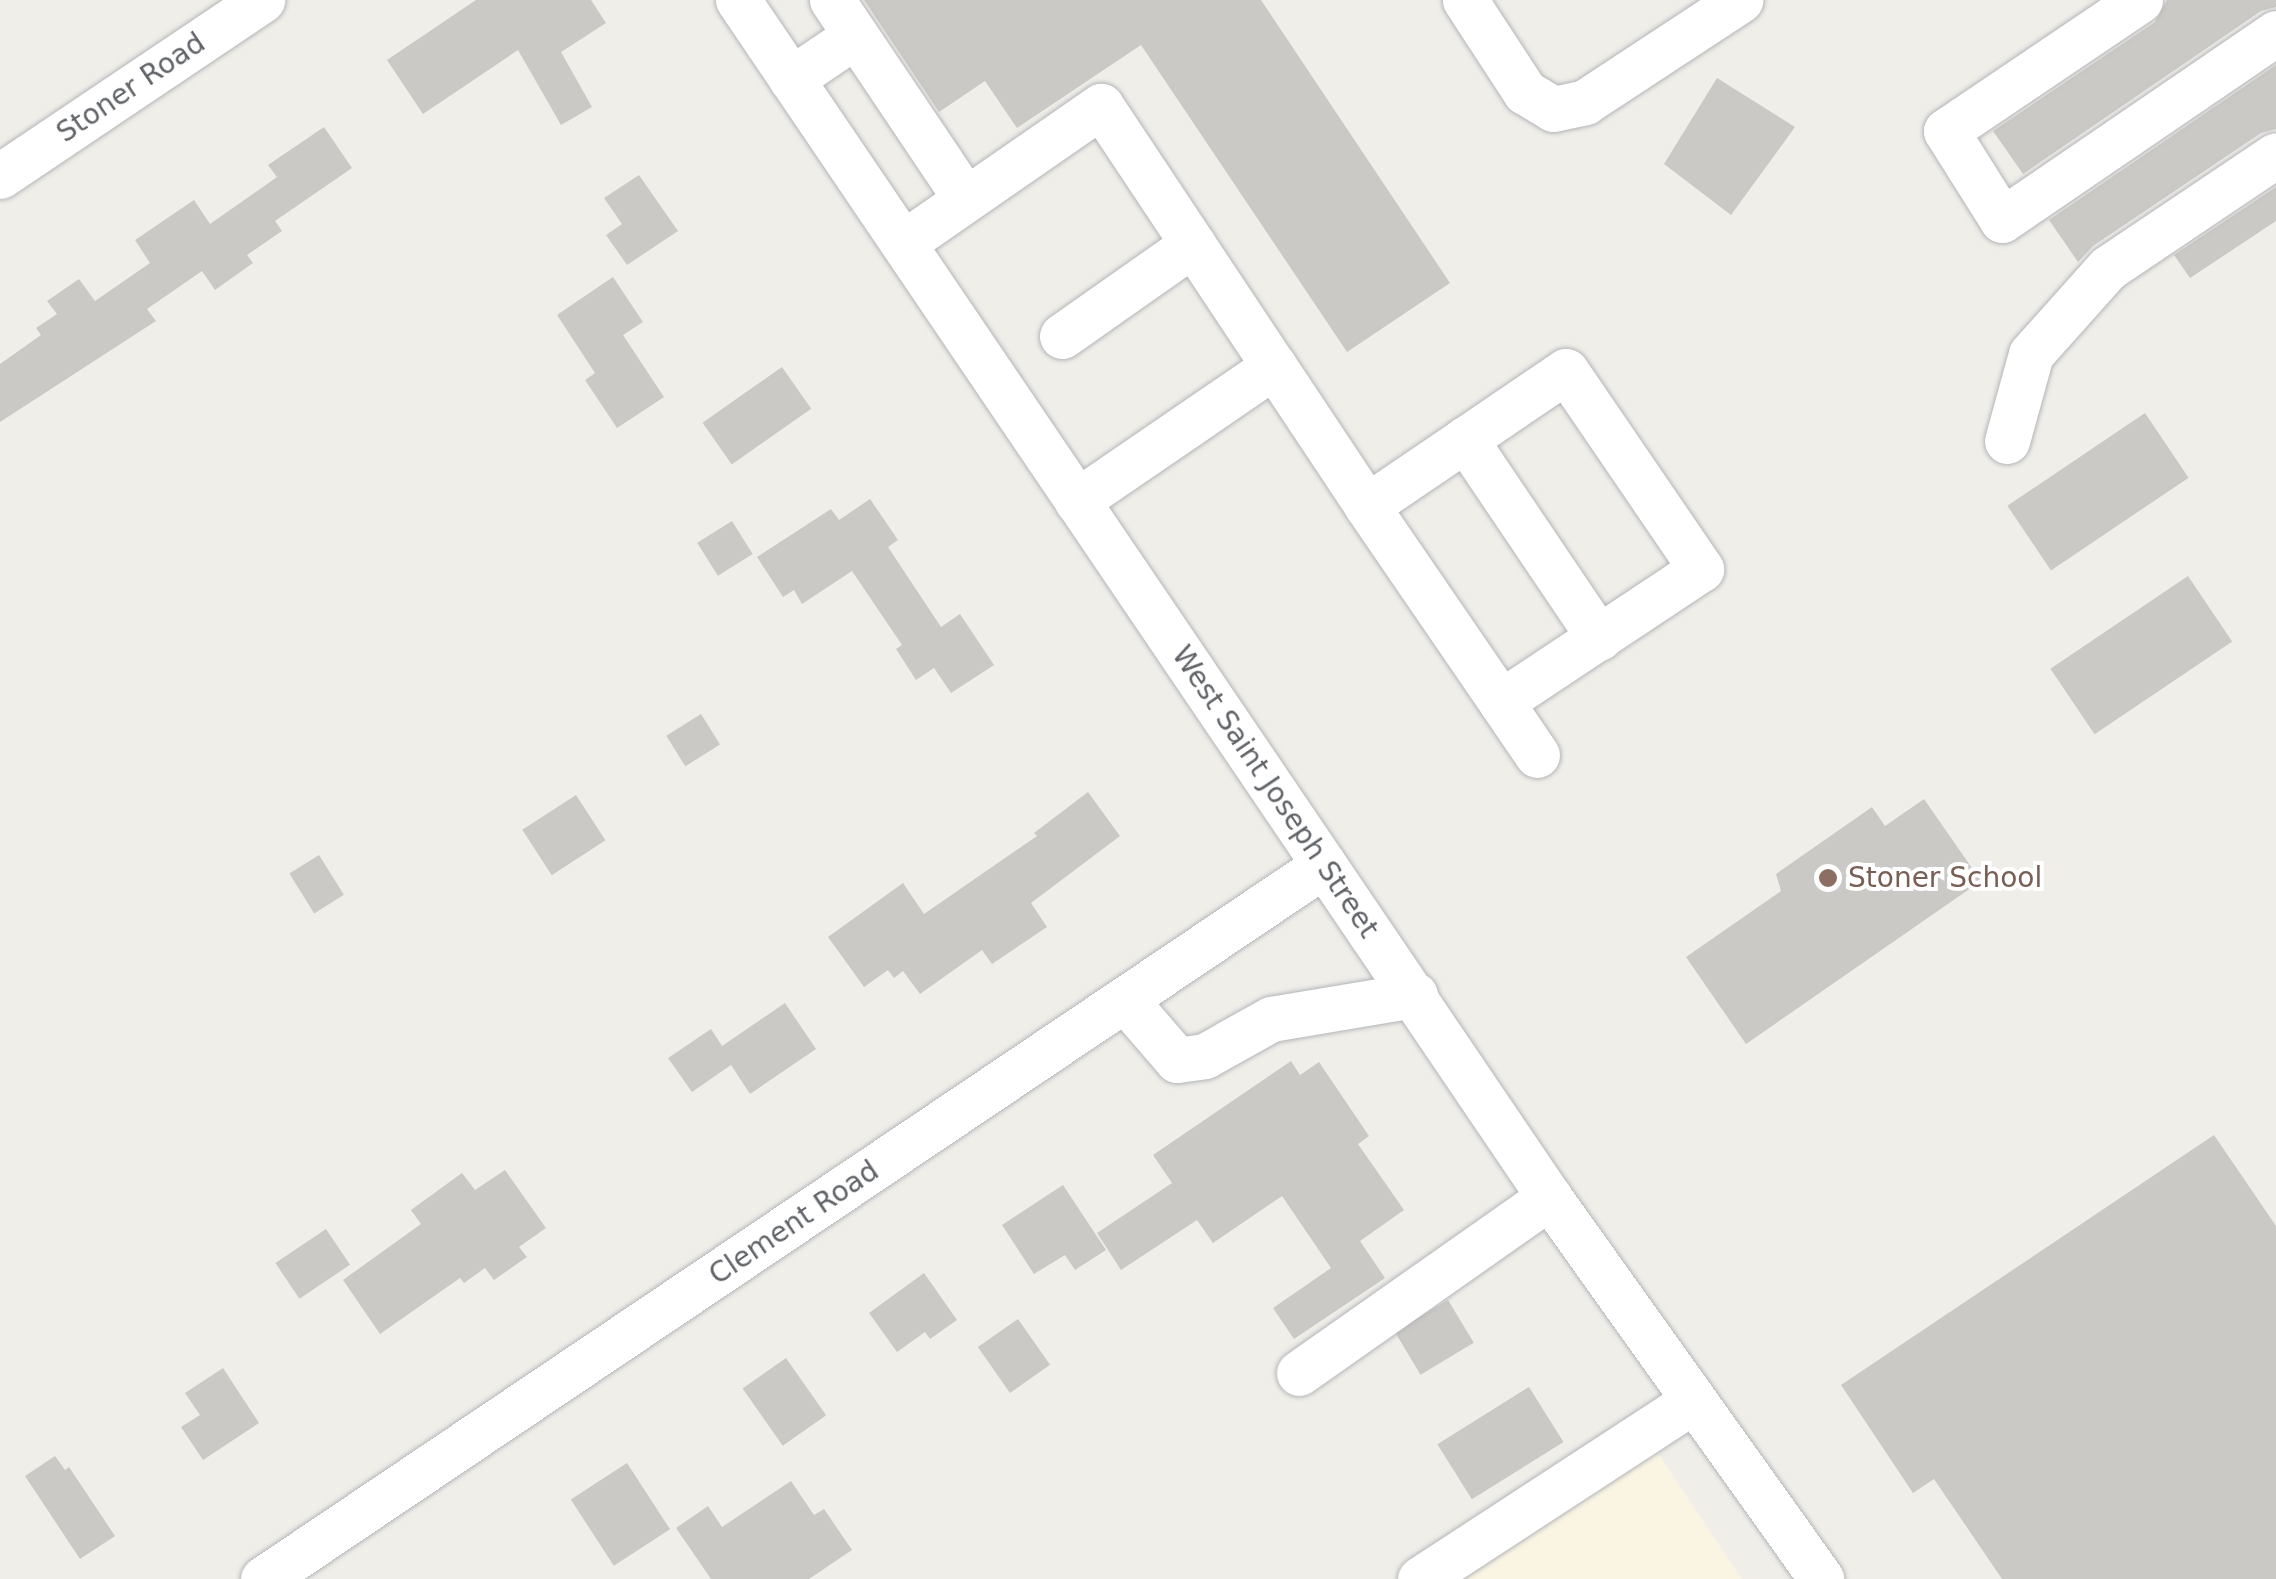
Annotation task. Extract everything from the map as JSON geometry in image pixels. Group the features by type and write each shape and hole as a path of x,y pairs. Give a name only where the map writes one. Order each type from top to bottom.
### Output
{"street":[{"name":"Stoner Road","path":"0,176 262,0"},
{"name":"West Saint Joseph Street","path":"738,0 1324,865 1693,1401 1804,1573"},
{"path":"1465,0 1525,92 1553,109 1585,102 1740,0"},
{"path":"2140,0 1946,132 2002,220 2276,33"},
{"path":"791,79 844,18 965,198"},
{"path":"902,242 1101,106 1366,506 1538,755"},
{"path":"2007,441 2030,354 2108,268 2276,155"},
{"path":"1062,336 1193,244"},
{"path":"1077,501 1274,366"},
{"path":"1366,506 1566,371 1701,570 1501,702"},
{"path":"1465,439 1599,638"},
{"name":"Clement Road","path":"263,1579 1324,865"},
{"path":"1126,1001 1176,1060 1205,1056 1272,1019 1414,995"},
{"path":"1300,1374 1550,1196"},
{"path":"1420,1579 1693,1401"}],"shaded area":[{"path":"1652,1444 1742,1579 1450,1579"}],"building":[{"path":"476,0 591,0 606,23 561,52 592,107 561,125 518,50 423,114 387,60"},
{"path":"864,0 1261,0 1450,283 1347,352 1141,45 1017,128 985,81 939,112"},
{"path":"2167,0 2276,0 2276,7 2261,11 2023,174 1993,131 2155,22"},
{"path":"2276,65 2276,129 2261,133 2093,246 2078,262 2049,220"},
{"path":"1717,78 1795,127 1731,215 1664,164"},
{"path":"324,127 352,168 275,221 282,231 247,255 253,263 215,290 202,271 147,309 156,321 0,422 0,364 41,335 36,328 57,314 47,301 79,279 95,301 150,263 135,240 194,200 210,224 277,177 268,165"},
{"path":"639,175 678,231 627,265 606,235 622,224 604,198"},
{"path":"2276,187 2276,221 2190,278 2174,255"},
{"path":"613,277 643,322 623,335 664,397 617,428 585,380 595,373 557,315"},
{"path":"782,367 811,409 732,464 703,423"},
{"path":"2145,413 2189,478 2051,570 2007,506"},
{"path":"870,499 898,540 888,547 941,627 960,614 994,665 951,693 934,668 916,680 896,649 902,645 852,571 802,604 794,590 783,597 757,557 831,509 839,520"},
{"path":"732,521 753,554 718,576 697,543"},
{"path":"2188,576 2232,641 2095,734 2050,669"},
{"path":"701,714 720,745 685,766 666,736"},
{"path":"1088,792 1120,836 1031,903 1047,927 992,964 982,950 920,994 903,971 894,978 888,970 864,987 828,937 903,883 924,914 1037,836 1034,833"},
{"path":"576,795 605,840 552,875 522,830"},
{"path":"1924,799 1981,881 1746,1044 1686,957 1781,891 1776,874 1872,807 1885,826"},
{"path":"319,855 344,895 314,913 289,874"},
{"path":"785,1003 816,1049 750,1094 731,1065 692,1092 668,1058 711,1029 722,1046"},
{"path":"1291,1061 1300,1075 1319,1062 1369,1136 1358,1144 1404,1210 1360,1241 1385,1278 1294,1339 1273,1308 1331,1268 1282,1196 1213,1243 1197,1220 1121,1270 1097,1233 1172,1183 1153,1155"},
{"path":"2214,1135 2276,1226 2276,1579 2002,1579 1934,1479 1913,1493 1841,1385"},
{"path":"505,1170 546,1228 519,1247 527,1257 494,1280 485,1268 464,1283 460,1278 380,1334 343,1280 421,1224 411,1210 462,1173 475,1190"},
{"path":"1063,1185 1106,1250 1075,1270 1065,1255 1034,1274 1002,1225"},
{"path":"326,1229 350,1265 299,1299 275,1263"},
{"path":"924,1273 957,1320 930,1339 925,1332 897,1352 869,1313"},
{"path":"1448,1300 1474,1343 1421,1375 1395,1332"},
{"path":"1018,1319 1050,1365 1010,1393 978,1347"},
{"path":"786,1358 826,1415 783,1446 743,1388"},
{"path":"223,1368 259,1423 203,1460 181,1427 200,1415 185,1393"},
{"path":"1529,1387 1563,1442 1472,1499 1437,1444"},
{"path":"55,1456 65,1470 69,1467 115,1536 80,1559 25,1476"},
{"path":"627,1463 670,1529 614,1566 571,1499"},
{"path":"791,1481 814,1515 824,1509 852,1550 809,1579 711,1579 676,1528 708,1506 722,1527"}],"place":[{"name":"Stoner School","path":"1828,878"}]}
